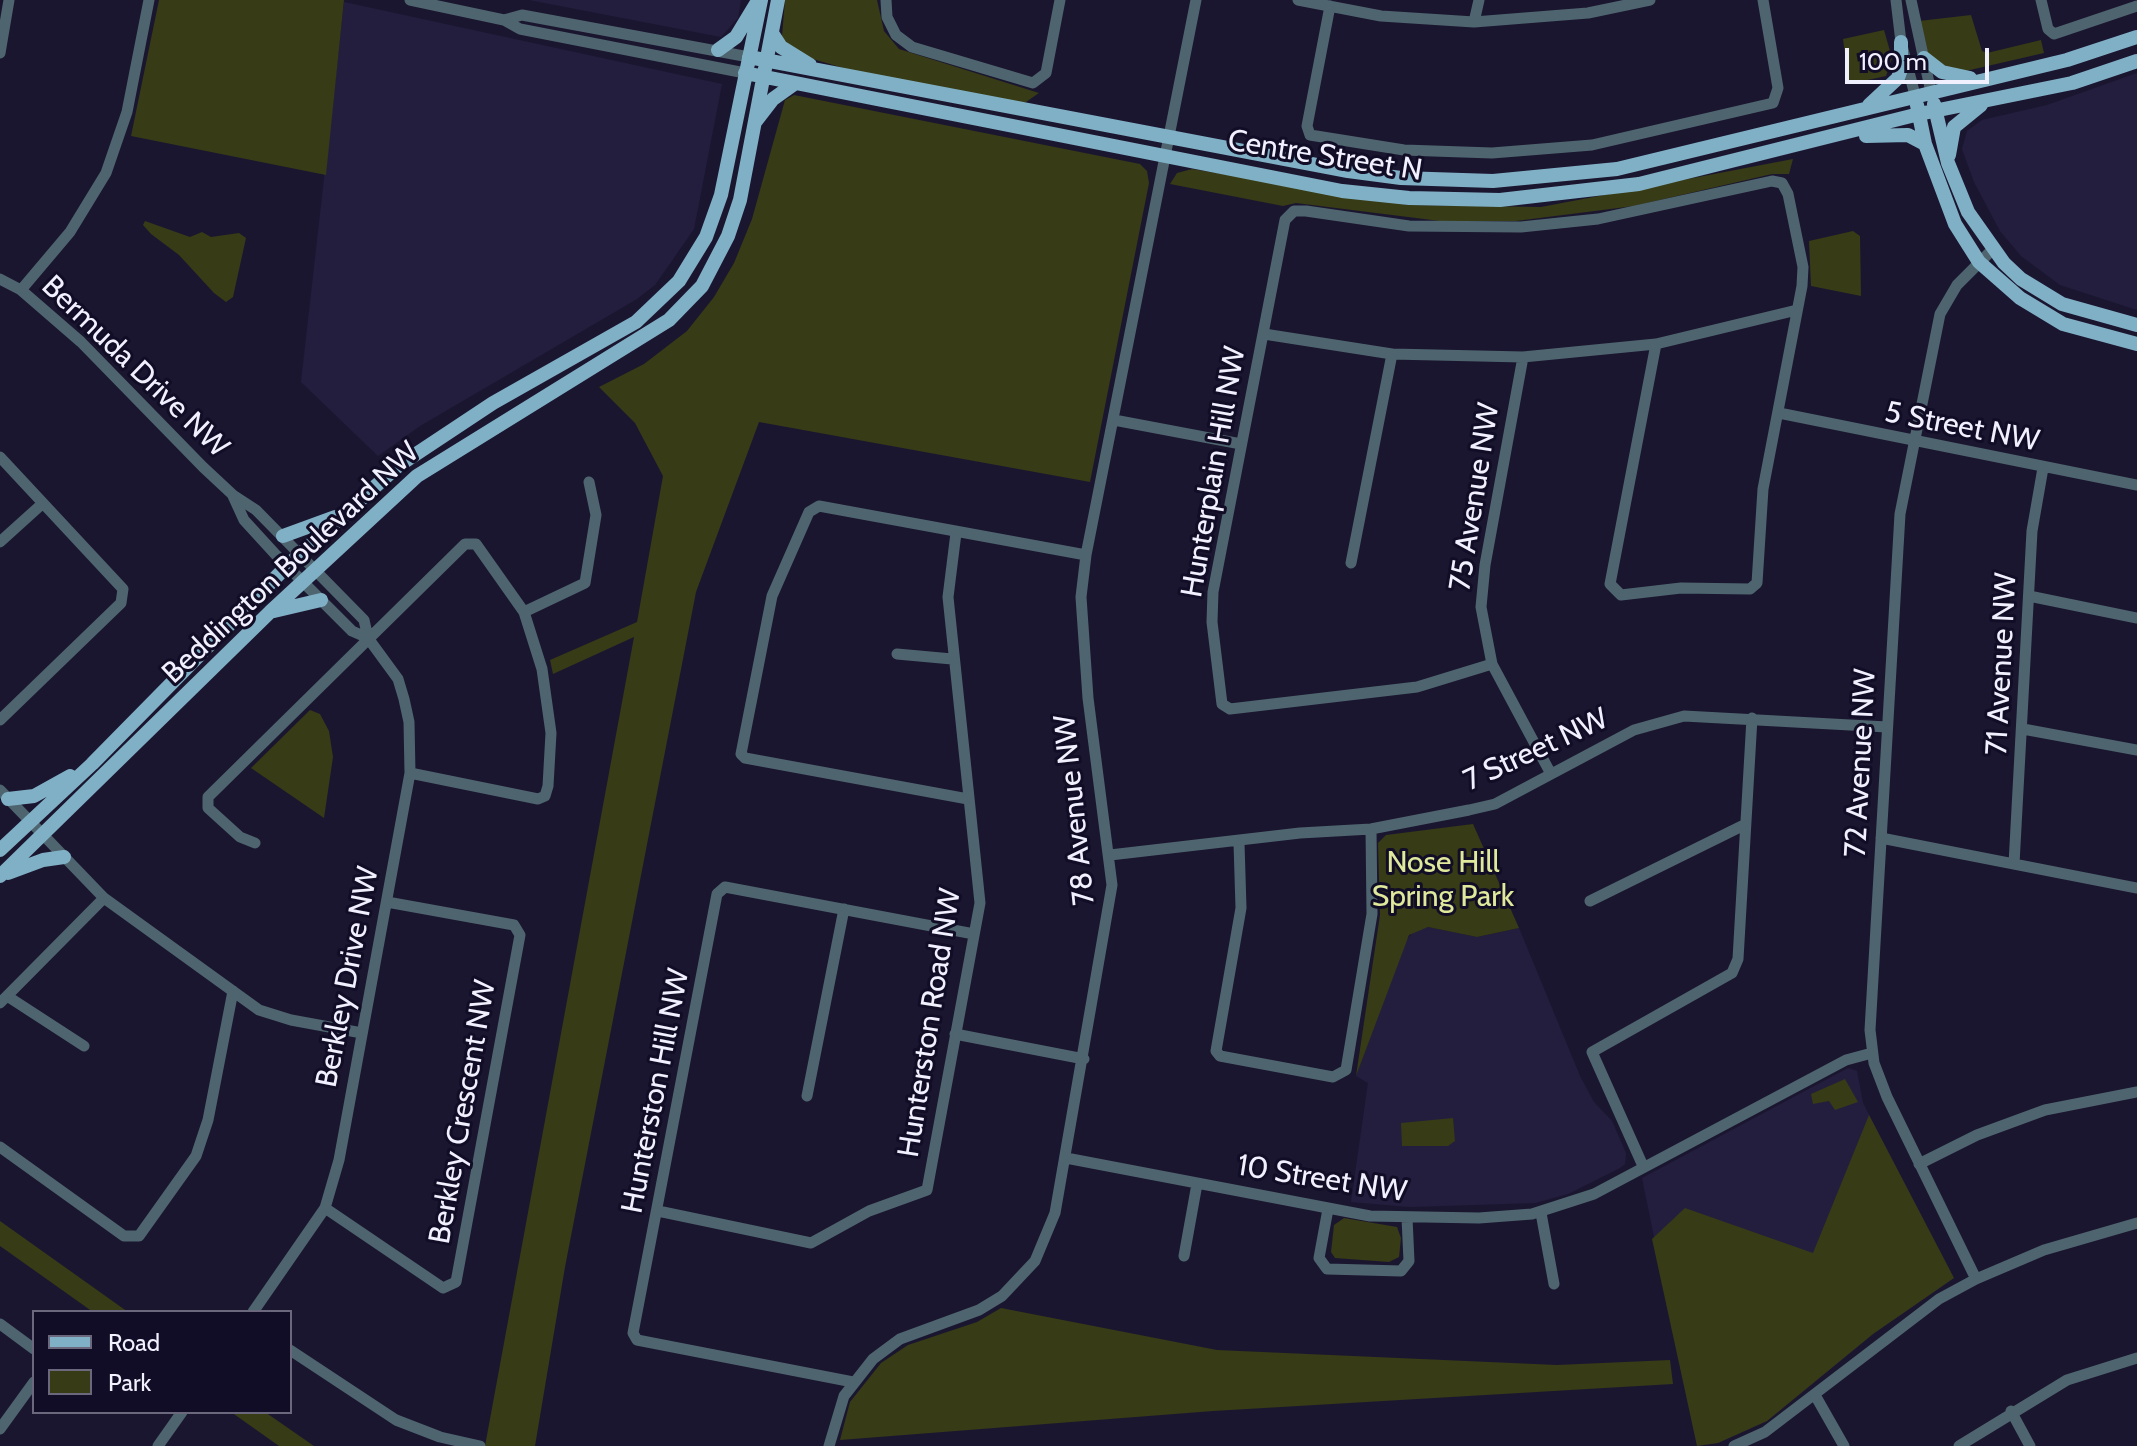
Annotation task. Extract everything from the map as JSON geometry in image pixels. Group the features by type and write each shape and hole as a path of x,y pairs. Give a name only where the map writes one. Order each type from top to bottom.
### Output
{"main road":[{"path":"718,50 736,37 760,0"},
{"name":"Beddington Boulevard NW","path":"0,850 92,764 287,566 398,466 493,403 636,322 679,281 706,237 721,195 760,0"},
{"name":"Beddington Boulevard NW","path":"0,876 270,612 417,476 669,320 702,286 728,236 740,200 778,0"},
{"path":"772,33 781,47 820,71"},
{"name":"Centre Street N","path":"747,65 766,60 1361,173 1493,181 1617,169 2067,60 2137,37"},
{"path":"1867,107 1898,78 1901,42"},
{"path":"1924,58 1942,72 1978,81"},
{"name":"Centre Street N","path":"747,65 762,77 794,84 1342,191 1409,198 1500,200 1624,187 1919,114 2072,83 2137,61"},
{"path":"753,124 773,99 794,84"},
{"path":"1931,92 1948,163 1968,212 1992,250 2021,279 2062,304 2137,325"},
{"path":"1915,95 1925,144 1955,224 1979,262 2020,298 2063,324 2137,344"},
{"path":"1948,163 1954,127 1985,101"},
{"path":"1792,147 1811,149 1891,134 1908,135 1925,144"},
{"path":"283,536 343,514"},
{"path":"270,612 321,600"},
{"path":"4,795 34,796 92,764"},
{"path":"0,876 33,863 64,857"}],"street":[{"path":"0,53 9,0"},
{"path":"21,290 70,232 106,173 127,112 149,0"},
{"name":"Centre Street N","path":"410,0 504,20 520,29 747,65"},
{"path":"886,0 887,17 896,35 912,47 1033,83 1046,73 1060,0"},
{"name":"78 Avenue NW","path":"829,1446 836,1417 853,1382 873,1359 900,1339 979,1310 1002,1296 1022,1278 1051,1230 1110,915 1112,885 1088,698 1081,597 1086,555 1196,0"},
{"path":"1298,0 1381,16 1474,22 1588,13 1628,2 1650,0"},
{"path":"1474,22 1479,0"},
{"path":"1330,6 1307,126 1310,135 1404,150 1492,153 1592,145 1773,103 1778,88 1763,0"},
{"path":"1896,0 1901,42 1915,95"},
{"path":"1911,0 1931,92"},
{"path":"2041,0 2048,29 2054,34 2137,6"},
{"name":"Centre Street N","path":"504,20 522,15 718,50 747,65"},
{"name":"Hunterplain Hill NW","path":"1492,664 1417,687 1230,709 1222,704 1212,622 1213,592 1285,220 1290,214 1306,211 1409,226 1521,227 1598,219 1779,181 1788,194 1803,267 1797,310"},
{"name":"72 Avenue NW","path":"1976,1279 1887,1097 1872,1053 1871,986 1900,514 1940,314 1957,285 1992,250"},
{"name":"Bermuda Drive NW","path":"0,279 21,290 81,342 233,495 256,510 299,555"},
{"path":"1264,334 1392,354 1523,357 1656,344 1797,310 1758,530 1757,583 1750,589 1681,588 1621,595 1613,592 1610,584 1656,344"},
{"path":"1351,563 1392,354"},
{"name":"75 Avenue NW","path":"1523,357 1481,591 1484,628 1492,664 1551,774"},
{"name":"5 Street NW","path":"1779,413 2137,485"},
{"path":"1114,420 1241,444"},
{"path":"0,457 123,589 121,603 0,720"},
{"name":"71 Avenue NW","path":"2014,864 2032,531 2043,468"},
{"path":"524,612 585,583 596,515 589,482"},
{"name":"Bermuda Drive NW","path":"233,495 244,520 287,566"},
{"path":"0,542 42,504"},
{"path":"968,799 745,758 741,754 772,596 809,512 819,506 1086,555"},
{"name":"Hunterston Road NW","path":"658,1211 811,1243 869,1211 927,1190 980,903 952,659 948,597 956,533"},
{"path":"255,843 240,837 208,808 208,797 465,544 476,544 524,612 542,669 551,733 545,796 538,799 410,773"},
{"name":"Berkley Drive NW","path":"254,1310 325,1208 339,1160 410,773 409,722 398,679 368,638 364,620 299,555"},
{"name":"Berkley Drive NW","path":"287,566 352,631 368,638"},
{"path":"2029,596 2137,618"},
{"path":"897,654 952,659"},
{"name":"7 Street NW","path":"1110,855 1239,843 1300,833 1371,829 1495,804 1660,720 1690,715 1887,727"},
{"path":"1643,1166 1592,1052 1732,973 1738,959 1752,718"},
{"path":"2023,729 2137,750"},
{"path":"4,795 104,898 233,991 270,1013 362,1033"},
{"path":"1590,901 1744,825"},
{"path":"1239,843 1241,908 1216,1051 1220,1056 1333,1077 1346,1070 1372,914 1371,829"},
{"path":"1881,838 2137,888"},
{"name":"Hunterston Hill NW","path":"853,1382 637,1340 633,1333 720,888 974,934"},
{"path":"84,1046 4,999 104,898"},
{"name":"Berkley Crescent NW","path":"325,1208 443,1288 456,1282 520,935 514,925 387,902"},
{"path":"807,1096 844,909"},
{"path":"0,1147 124,1236 139,1236 186,1173 203,1138 233,991"},
{"path":"955,1034 1084,1059"},
{"name":"10 Street NW","path":"1066,1158 1328,1209 1407,1218 1541,1213 1574,1203 1846,1060 1872,1053"},
{"path":"1919,1164 1977,1135 2045,1110 2137,1092"},
{"path":"1184,1256 1197,1184"},
{"path":"1328,1209 1319,1258 1327,1269 1401,1271 1409,1261 1407,1218"},
{"path":"1541,1213 1554,1284"},
{"path":"1734,1446 1765,1432 1939,1299 1976,1279 2044,1250 2137,1223"},
{"path":"0,1324 32,1348"},
{"path":"292,1351 396,1420 480,1446"},
{"path":"1959,1446 2011,1411 2067,1380 2137,1358"},
{"path":"0,1429 32,1385"},
{"path":"1815,1395 1844,1446"},
{"path":"2011,1411 2030,1446"},
{"path":"175,1445 161,1442 181,1414"}],"shaded area":[{"path":"529,0 741,0 738,18 721,37"},
{"path":"344,2 722,84 694,229 655,285 637,299 420,426 378,456 301,382"},
{"path":"2137,73 2137,310 2060,285 2021,256 2000,231 1974,182 1962,149 1967,131 1982,120 2047,105"},
{"path":"1428,927 1477,937 1519,928 1580,1076 1594,1102 1612,1121 1626,1153 1625,1164 1568,1194 1535,1203 1410,1207 1351,1202 1368,1083 1356,1076 1405,942 1414,931"},
{"path":"1848,1068 1857,1071 1863,1103 1954,1278 1873,1334 1767,1421 1718,1443 1697,1446 1642,1178"}],"green space":[{"path":"159,0 344,0 326,175 131,136"},
{"path":"785,0 877,0 884,31 899,49 1039,93 1026,102 1015,104 857,72 806,57 786,45 782,36"},
{"path":"1971,15 1982,51 1987,53 2041,40 2044,53 1957,73 1928,55 1919,21"},
{"path":"1884,30 1892,58 1886,76 1849,84 1843,39"},
{"path":"794,95 1140,164 1147,171 1149,183 1090,482 759,422 696,592 565,1267 535,1446 485,1446 634,637 553,674 550,660 637,622 663,476 635,423 599,387 644,364 687,331 714,297 734,263 752,219 785,100"},
{"path":"1793,159 1789,174 1772,174 1634,206 1516,221 1440,221 1296,203 1283,206 1170,184 1177,173 1192,169 1410,205 1541,207"},
{"path":"145,221 190,237 202,232 211,237 239,233 246,238 233,297 226,302 214,293 179,255 151,234 143,225"},
{"path":"1853,231 1860,236 1861,296 1811,286 1809,241"},
{"path":"310,710 320,714 329,731 333,757 324,818 251,768"},
{"name":"Nose Hill Spring Park","path":"1473,824 1519,928 1477,937 1428,927 1409,935 1356,1076 1380,915 1378,843 1386,835"},
{"path":"1845,1079 1858,1102 1835,1110 1829,1101 1813,1104 1811,1094"},
{"path":"1869,1115 1954,1278 1873,1334 1767,1421 1718,1443 1697,1446 1652,1239 1685,1208 1813,1253"},
{"path":"1453,1118 1455,1141 1448,1146 1402,1146 1401,1123"},
{"path":"1344,1218 1397,1227 1401,1238 1399,1257 1389,1262 1335,1258 1331,1252 1334,1225"},
{"path":"0,1221 125,1310 90,1310 0,1246"},
{"path":"1001,1308 1217,1350 1557,1365 1670,1360 1673,1384 1213,1411 840,1440 850,1402 881,1363 908,1345 977,1322"},
{"path":"234,1414 268,1414 314,1446 279,1446"}]}
